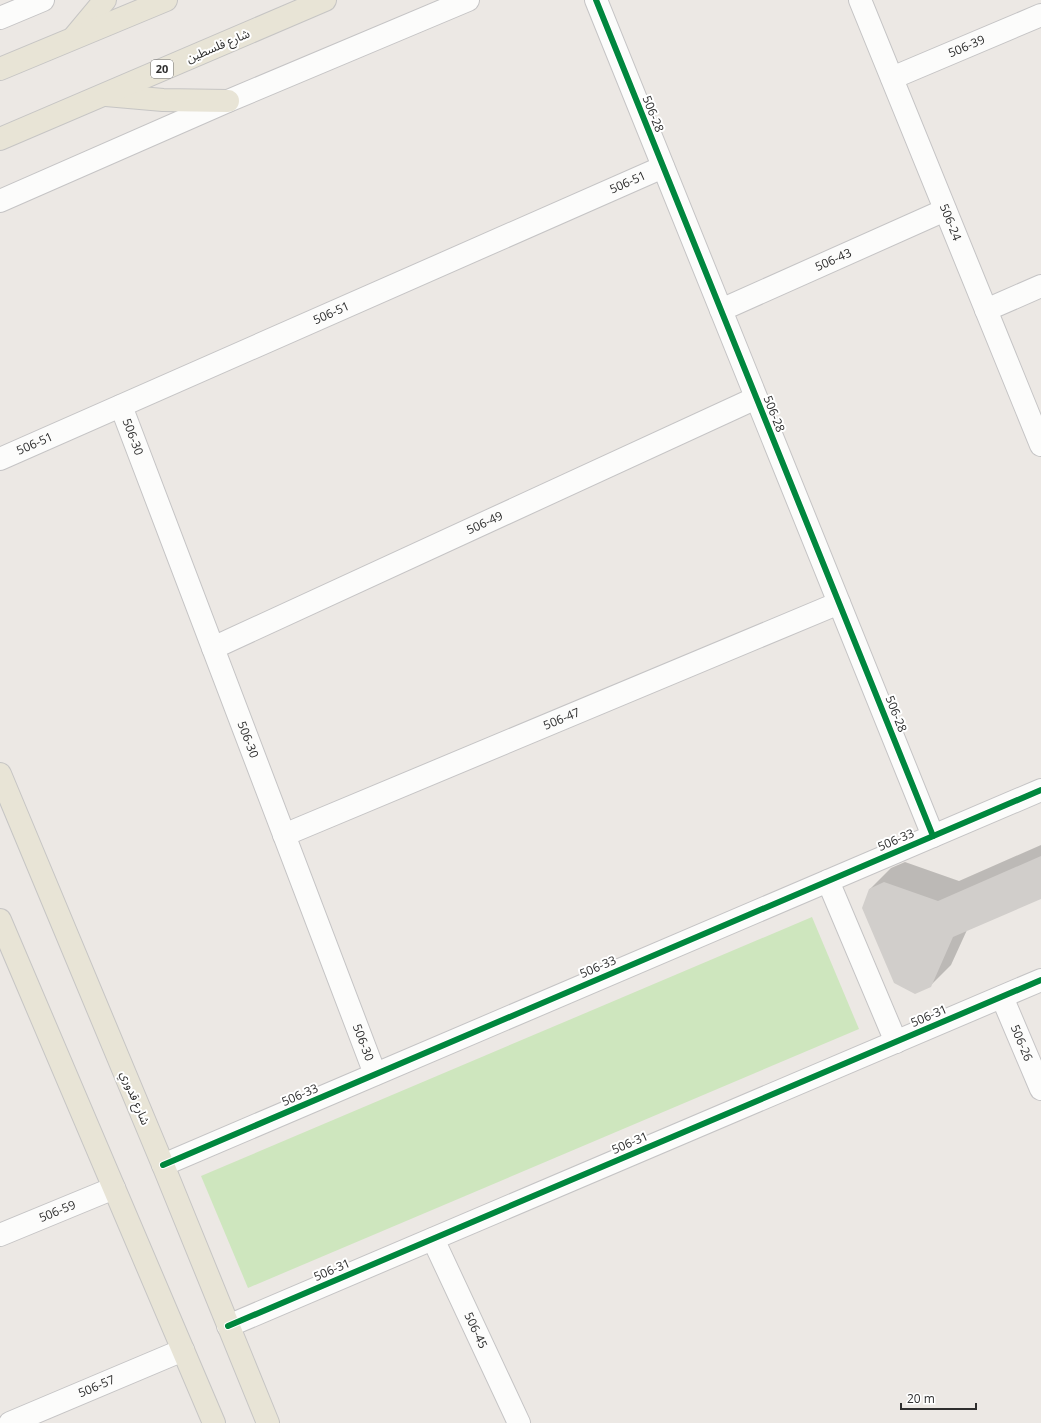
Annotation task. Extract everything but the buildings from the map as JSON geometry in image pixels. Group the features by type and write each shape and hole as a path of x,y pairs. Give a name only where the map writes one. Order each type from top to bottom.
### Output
{"main road":[{"path":"72,40 105,0"},
{"path":"0,70 166,0"},
{"name":"شارع فلسطين","path":"0,139 325,0"},
{"path":"103,95 163,100 228,101"},
{"name":"شارع قدوري","path":"0,774 163,1165 268,1423"},
{"path":"0,920 214,1423"}],"street":[{"path":"0,201 228,101 468,0"},
{"name":"506-28","path":"596,0 933,836"},
{"name":"506-24","path":"860,0 1041,445"},
{"path":"0,18 37,1"},
{"name":"506-39","path":"892,78 1041,15"},
{"name":"506-51","path":"0,459 663,167"},
{"name":"506-43","path":"721,310 945,210"},
{"path":"986,310 1041,286"},
{"name":"506-49","path":"213,648 756,398"},
{"name":"506-30","path":"121,406 375,1074"},
{"name":"506-47","path":"284,835 839,603"},
{"name":"506-33","path":"163,1165 1041,790"},
{"path":"828,881 896,1042"},
{"name":"506-31","path":"228,1326 1041,980"},
{"name":"506-26","path":"1002,997 1041,1089"},
{"name":"506-59","path":"0,1236 114,1188"},
{"name":"506-45","path":"432,1239 519,1423"},
{"name":"506-57","path":"10,1423 183,1350"}],"green space":[{"path":"812,917 859,1029 248,1288 201,1176"}],"cycle path":[{"path":"596,0 933,836"},
{"path":"163,1165 1041,790"},
{"path":"228,1326 1041,980"}]}
